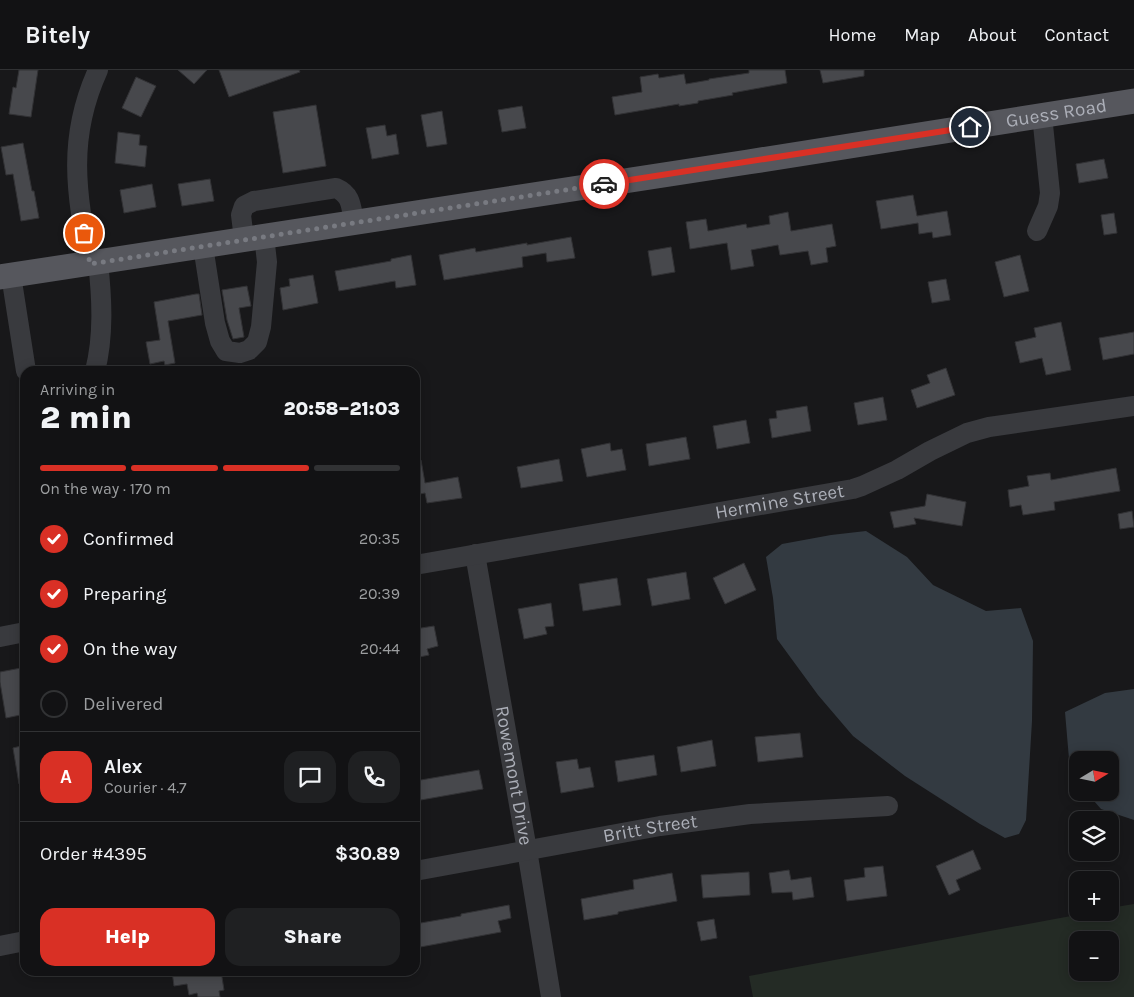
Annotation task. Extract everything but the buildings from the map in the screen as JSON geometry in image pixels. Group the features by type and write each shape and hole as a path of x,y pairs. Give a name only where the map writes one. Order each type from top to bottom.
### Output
{"main road":[{"name":"Guess Road","path":"5,276 739,164 1134,101"}],"street":[{"path":"96,366 100,340 102,297 80,208 76,154 82,119 98,70"},
{"path":"1037,231 1048,206 1050,193 1042,116"},
{"path":"204,246 215,323 220,341 226,351 240,353 249,350 257,342 261,327 267,262 241,215 244,206 254,201 336,188 343,191 350,199 354,222"},
{"path":"5,276 25,366"},
{"name":"Hermine Street","path":"420,564 853,489 896,470 930,450 966,433 989,427 1134,406"},
{"name":"Rowemont Drive","path":"475,554 551,997"},
{"path":"0,637 20,633"},
{"name":"Britt Street","path":"420,870 660,826 750,814 888,806"},
{"path":"0,946 20,942"}],"shaded area":[{"path":"866,531 907,557 933,585 986,611 1021,608 1033,641 1032,721 1026,820 1019,834 1005,838 980,824 905,776 853,736 818,695 777,639 766,557 782,544"},
{"path":"1134,689 1134,820 1119,815 1119,811 1101,809 1094,801 1119,801 1119,751 1069,751 1069,759 1065,712 1105,693"},
{"path":"1134,904 1134,997 753,997 749,976 1069,916 1069,921 1119,921 1119,906"}],"way so far":[{"path":"84,233 90,264 604,184"}],"route":[{"path":"604,184 970,127"}]}
